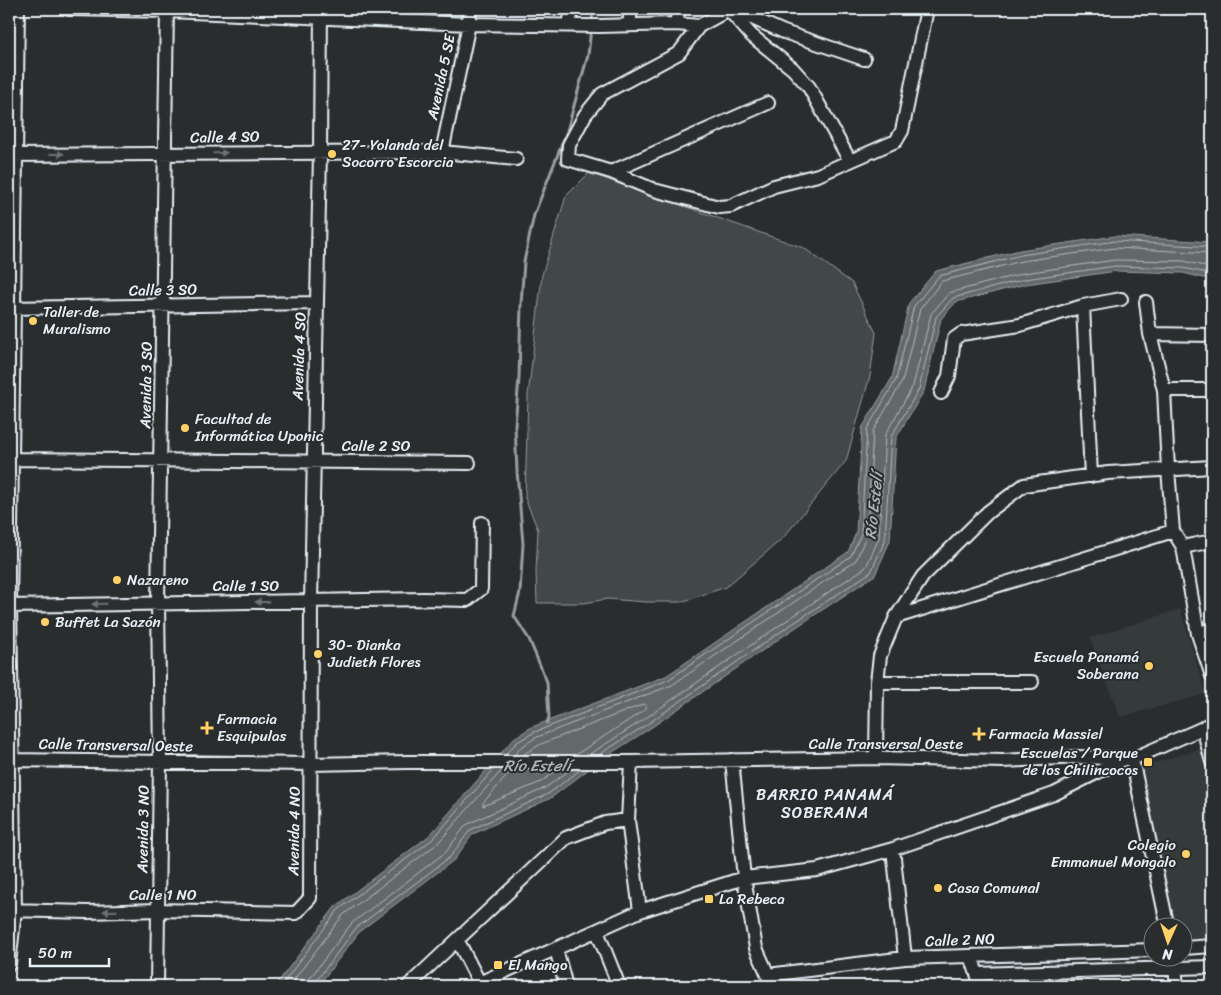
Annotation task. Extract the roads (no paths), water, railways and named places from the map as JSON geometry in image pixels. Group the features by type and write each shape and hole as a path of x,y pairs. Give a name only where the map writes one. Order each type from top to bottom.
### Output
{"street":[{"path":"9,964 12,910 10,458 12,155 18,9"},
{"path":"68,9 321,13 469,24 600,26 676,24 699,26"},
{"name":"Avenida 5 SE","path":"442,152 469,24 470,9"},
{"path":"569,25 572,9"},
{"path":"629,25 631,9"},
{"path":"676,24 679,9"},
{"path":"864,58 784,32 745,15 728,10 699,26 679,52 602,94 585,116 569,145 568,159 610,172 654,190 719,207 731,206 774,186 818,175 896,141 902,131 928,9"},
{"name":"Avenida 3 SO","path":"160,762 158,602 167,10"},
{"path":"728,10 751,35 793,69 809,86 850,161"},
{"name":"Avenida 4 SO","path":"311,764 310,602 320,152 321,13"},
{"path":"610,172 768,103"},
{"name":"Calle 4 SO","path":"12,155 442,152 516,159"},
{"path":"941,393 949,376 953,343 957,336 1020,325 1083,306 1121,299"},
{"path":"1146,302 1150,334 1164,390 1173,531 1183,547 1198,634 1212,676"},
{"name":"Calle 3 SO","path":"11,308 317,303"},
{"path":"1083,306 1091,476"},
{"path":"1150,334 1212,335"},
{"path":"1164,390 1212,390"},
{"name":"Calle 2 SO","path":"10,458 469,463"},
{"path":"876,758 877,682 880,656 896,617 923,576 988,512 1024,485 1168,468 1212,467"},
{"name":"Calle 1 SO","path":"10,606 158,602 310,602 423,598 467,600 481,589 482,523"},
{"path":"896,617 1173,531"},
{"path":"1183,547 1212,541"},
{"path":"1198,634 1212,629"},
{"path":"877,682 1032,682"},
{"path":"1207,725 1212,762"},
{"name":"Calle Transversal Oeste","path":"10,760 311,764 876,758 1003,761 1078,757 1128,759 1207,725"},
{"path":"458,941 479,985 640,911 744,878 817,870 893,849 1054,794 1128,759 1166,918"},
{"path":"732,760 744,878 756,948 769,981"},
{"name":"Avenida 3 NO","path":"157,986 160,762"},
{"path":"629,762 628,820 640,911"},
{"name":"Avenida 4 NO","path":"310,898 311,764"},
{"path":"408,986 566,838 605,824 628,820"},
{"path":"893,849 905,958"},
{"name":"Calle 1 NO","path":"12,910 87,912 158,910 296,913 310,898"},
{"path":"597,931 619,986"},
{"path":"1194,947 1212,946"},
{"path":"556,949 566,986"},
{"name":"Calle 2 NO","path":"769,981 905,958 1144,950"},
{"path":"971,956 981,986"},
{"path":"977,974 1144,964"},
{"path":"1194,965 1212,967"},
{"path":"1176,968 1177,986"}],"water":[{"name":"Río Estelí","path":"1115,236 1212,242 1212,280 1183,273 1117,271 1026,284 956,302 941,319 924,391 896,438 890,541 875,575 602,759 551,798 473,834 454,860 360,931 318,986 275,986 335,907 430,835 514,738 532,727 666,676 848,552 856,533 862,428 892,378 909,303 936,271 1020,250"}],"waterway":[{"path":"592,23 593,9"},
{"path":"547,723 549,717 547,682 529,639 514,616 520,592 523,544 515,425 519,378 521,304 524,262 534,215 567,131 588,55 591,29"}],"place":[{"name":"27- Yolanda del Socorro Escorcia","path":"332,154"},
{"name":"Taller de Muralismo","path":"33,321"},
{"name":"Facultad de Informática Uponic","path":"185,428"},
{"name":"Nazareno","path":"117,580"},
{"name":"Buffet La Sazón","path":"45,622"},
{"name":"30- Dianka Judieth Flores","path":"318,654"},
{"name":"Escuela Panamá Soberana","path":"1149,666"},
{"name":"Farmacia Esquipulas","path":"207,728"},
{"name":"Farmacia Massiel","path":"979,734"},
{"name":"Escuelas / Parque de los Chilincocos","path":"1148,762"},
{"name":"Colegio Emmanuel Mongalo","path":"1186,854"},
{"name":"Casa Comunal","path":"938,888"},
{"name":"La Rebeca","path":"709,899"},
{"name":"El Mango","path":"498,965"}],"district":[{"name":"BARRIO PANAMÁ SOBERANA","path":"825,803"}]}
